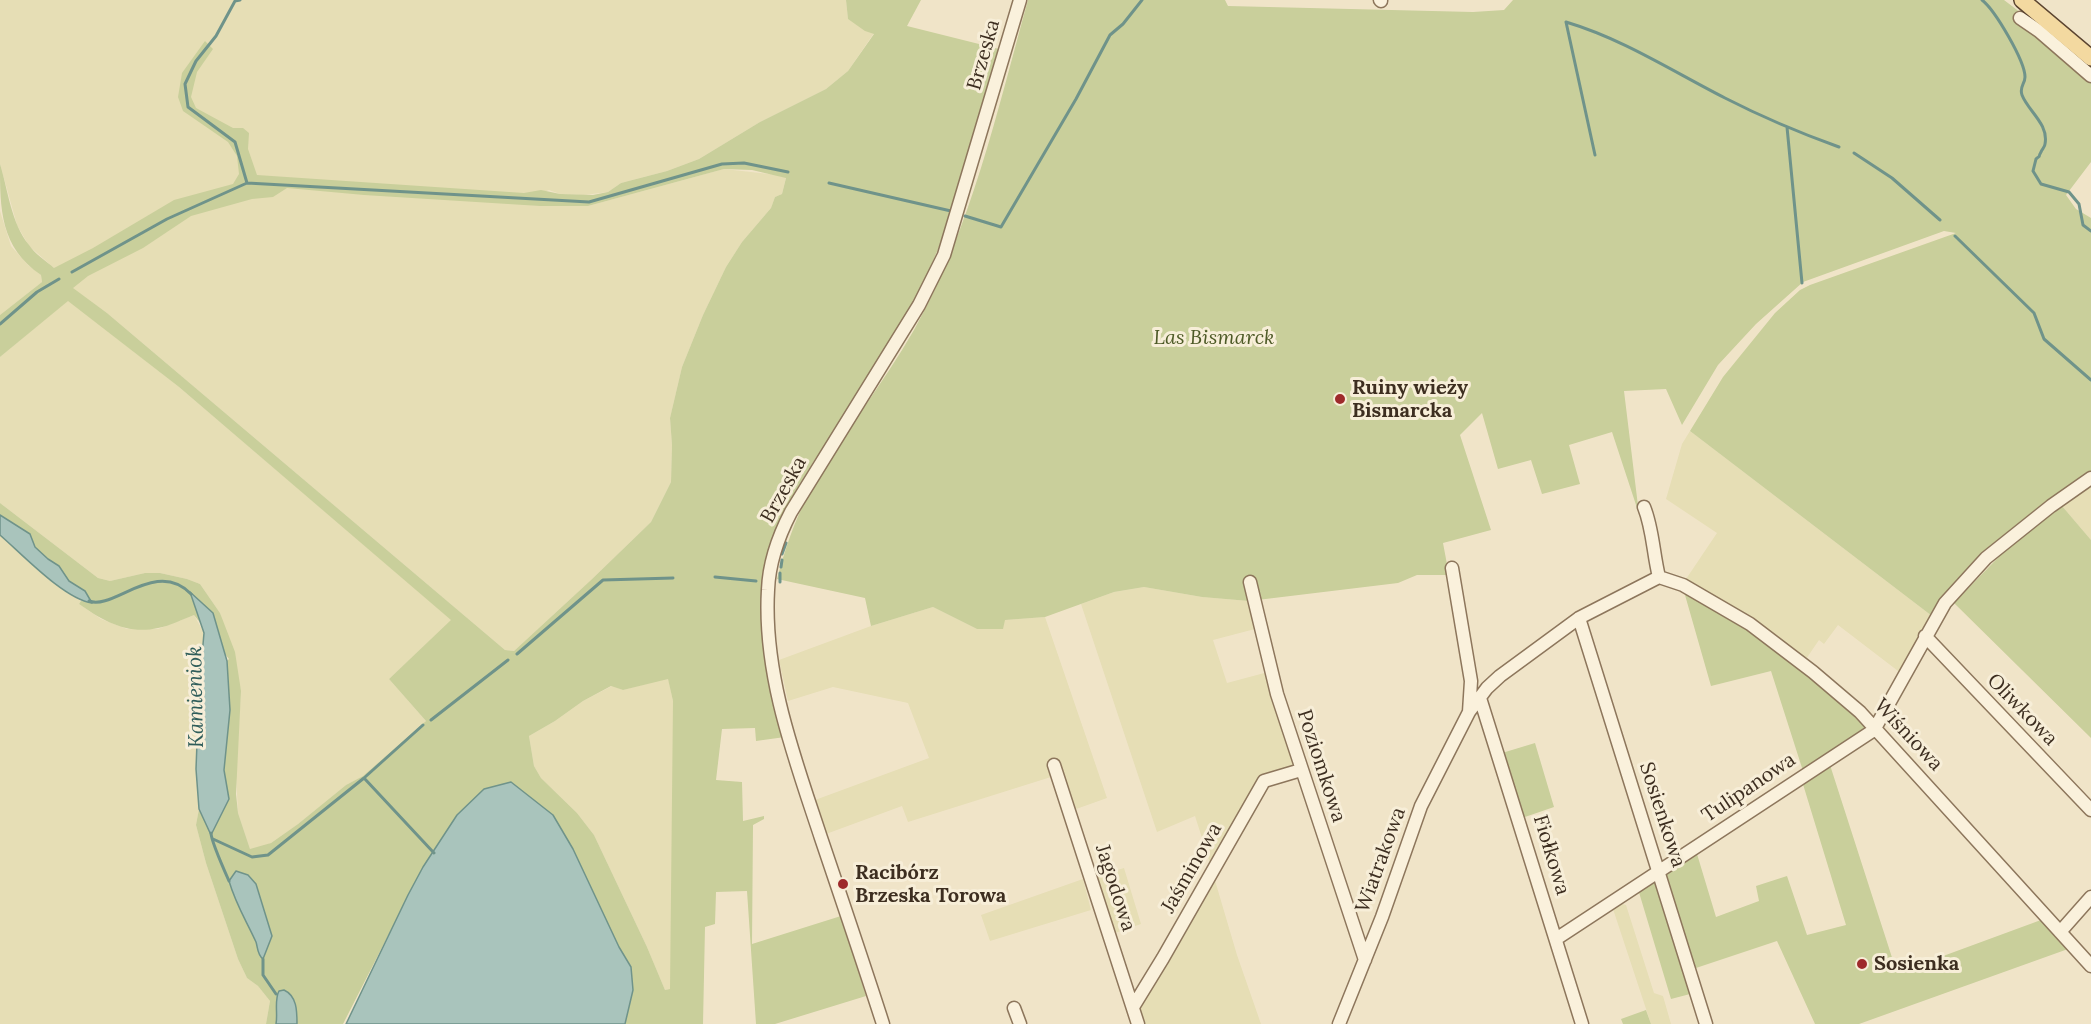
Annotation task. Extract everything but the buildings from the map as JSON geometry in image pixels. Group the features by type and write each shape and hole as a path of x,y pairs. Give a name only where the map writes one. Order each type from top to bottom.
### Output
{"main road":[{"path":"2022,0 2091,58"}],"street":[{"name":"Brzeska","path":"883,1024 805,788 784,717 774,676 769,638 767,609 770,570 776,545 791,512 919,304 944,255 1020,0"},
{"path":"2020,18 2039,31 2091,76"},
{"path":"1874,730 1945,603 1986,558 2051,506 2091,478"},
{"path":"1644,507 1650,523 1653,552 1659,577"},
{"name":"Wiatrakowa","path":"1452,568 1471,681 1469,712"},
{"name":"Wiatrakowa","path":"1339,1024 1383,917 1421,806 1469,712 1487,688 1500,676 1579,618 1659,577"},
{"name":"Wiśniowa","path":"1659,577 1683,585 1750,624 1860,712 2091,966"},
{"name":"Poziomkowa","path":"1250,582 1277,694 1365,960"},
{"name":"Sosienkowa","path":"1579,618 1706,1024"},
{"name":"Oliwkowa","path":"1925,636 2091,810"},
{"path":"1471,681 1487,688"},
{"name":"Fiołkowa","path":"1480,698 1582,1024"},
{"name":"Tulipanowa","path":"1556,939 1874,730"},
{"name":"Jagodowa","path":"1054,765 1138,1024"},
{"name":"Jaśminowa","path":"1133,1007 1264,782 1301,770"},
{"path":"2060,932 2091,897"},
{"path":"1014,1008 1020,1024"}],"shaded area":[{"path":"0,0 846,0 848,19 874,33 848,71 826,89 760,122 699,159 667,171 621,183 608,192 584,195 560,194 549,190 513,203 540,206 588,206 724,169 786,177 782,194 775,197 771,208 742,242 726,267 682,367 670,418 671,482 651,522 514,651 505,650 107,313 72,288 29,246 17,225 0,164"},
{"path":"0,211 11,246 28,265 41,275 42,282 0,315"},
{"path":"68,300 179,387 452,620 389,679 426,721 363,776 346,785 271,843 256,849 250,849 238,813 236,773 241,691 220,613 200,584 160,573 145,573 110,581 98,578 0,503 0,357"},
{"path":"1690,431 1932,616 1902,674 1838,625 1824,644 1819,640 1804,662 1684,582 1717,533 1666,499 1682,444"},
{"path":"2091,487 2091,540 2062,506"},
{"path":"0,535 64,590 81,601 79,604 101,619 127,629 158,629 194,615 204,633 199,690 196,769 199,809 196,825 206,863 238,959 247,978 258,986 270,1001 266,1024 0,1024"},
{"path":"1144,587 1202,597 1249,601 1255,629 1213,640 1227,683 1268,672 1298,767 1263,777 1211,867 1237,955 1261,1024 1140,1024 1133,1003 1211,866 1195,816 1157,832 1081,604 1114,592"},
{"path":"933,607 977,629 1005,620 1045,617 1107,798 1065,813 1051,777 908,822 902,806 826,834 815,800 929,758 908,703 833,687 788,701 779,660 871,626"},
{"path":"668,678 673,701 674,818 671,989 665,990 594,835 577,813 541,778 534,766 529,736 583,701 612,686 623,690"},
{"path":"1124,868 1141,924 1115,933 1097,876"},
{"path":"1083,879 1091,910 990,941 981,915"},
{"path":"1618,903 1626,905 1654,993 1663,996 1671,1024 1651,1024 1613,909"}],"green space":[{"path":"846,0 921,0 907,26 999,49 951,219 920,291 836,433 815,459 796,490 776,530 765,561 763,587 785,737 756,741 755,728 722,729 716,780 742,782 743,821 764,816 764,819 753,825 752,944 841,916 866,996 775,1024 756,1024 747,891 716,892 715,924 705,927 703,1024 625,1024 633,990 631,966 619,947 573,849 553,815 434,853 423,867 343,1024 266,1024 270,1001 258,986 247,978 238,959 206,863 196,825 199,809 211,834 229,799 224,770 230,710 227,661 229,659 194,615 163,627 136,630 107,621 79,604 81,601 91,602 85,591 69,581 59,566 35,547 29,534 0,515 0,503 98,578 110,581 145,573 160,573 200,584 220,613 235,652 241,691 236,794 238,813 250,849 271,843 298,824 346,785 363,776 426,721 389,679 451,620 179,387 68,301 0,357 0,315 42,282 41,275 17,252 5,226 2,212 0,164 18,227 34,251 54,268 93,248 174,200 233,184 239,174 237,156 228,142 183,111 178,97 182,73 205,41 213,49 197,72 191,97 196,108 233,128 243,128 249,133 248,149 257,175 524,193 541,190 560,194 593,195 608,192 621,183 667,171 699,159 760,122 826,89 848,71 874,34 865,31 848,19","holes":["724,169 752,170 786,178 782,194 775,197 771,208 742,242 726,267 682,367 670,418 671,482 651,522 514,651 505,650 107,313 73,288 88,276 143,248 191,216 252,199 273,197 287,188 540,206 588,206","668,679 673,701 670,989 665,990 594,835 577,813 541,778 534,766 529,736 611,686 623,690"]},
{"name":"Las Bismarck","path":"1028,0 1225,0 1228,6 1473,12 1504,10 1513,0 2004,0 2091,68 2091,162 2066,195 2076,209 2091,218 2091,473 2040,509 1932,616 1690,431 1723,377 1775,313 1800,290 1956,233 1944,231 1803,282 1756,324 1718,365 1682,425 1666,389 1624,391 1639,514 1612,432 1569,445 1580,484 1542,494 1531,460 1498,469 1482,413 1460,435 1491,530 1443,543 1449,575 1417,575 1398,583 1249,601 1202,597 1144,587 1114,592 1045,617 1005,620 1003,629 977,629 933,607 871,626 865,598 777,579 790,536 809,494 914,330 952,251 981,169"},
{"path":"2062,506 2091,540 2091,738 1954,603 2021,534"},
{"path":"1683,588 1730,615 1795,661 1870,728 1803,771 1771,671 1711,686"},
{"path":"1535,743 1554,807 1522,818 1502,753"},
{"path":"1830,765 1897,973 2041,920 2068,949 1859,1024 1815,1024 1777,941 1693,969 1664,873 1697,854 1716,917 1759,901 1756,886 1787,876 1807,935 1846,925 1802,781"},
{"path":"1655,878 1694,993 1671,999 1638,889"},
{"path":"1646,1010 1651,1024 1623,1024 1621,1019"}],"water":[{"path":"0,515 30,534 35,547 59,566 69,581 85,591 92,603 81,600 56,585 0,535"},
{"path":"190,592 213,613 227,661 230,710 224,770 229,799 211,835 199,809 196,769 204,633"},
{"path":"511,782 553,815 573,849 619,947 631,967 633,990 625,1024 346,1024 408,895 423,867 457,815 484,789"},
{"path":"236,871 248,875 256,884 272,936 263,959 229,881"},
{"path":"284,990 294,1000 297,1024 276,1024 276,1003 279,991"}],"waterway":[{"path":"72,272 167,219 247,183 235,142 188,107 185,84 196,61 216,36 235,1 240,0"},
{"path":"965,216 1001,227 1076,99 1110,35 1123,24 1142,0"},
{"path":"1982,0 1994,14 2015,48 2024,70 2022,95 2044,130 2045,145 2036,159 2033,171 2041,184 2069,192 2079,204 2083,225 2091,231"},
{"path":"1595,155 1566,22 1627,46 1753,112 1839,147"},
{"path":"1787,127 1802,283"},
{"path":"1854,153 1892,178 1940,220"},
{"path":"247,183 589,202 722,164 744,163 788,172"},
{"path":"829,183 951,211"},
{"path":"1955,236 2034,313 2044,339 2091,380"},
{"path":"0,324 37,292 59,279"},
{"path":"782,554 786,543"},
{"path":"781,567 782,560"},
{"path":"780,573 780,582"},
{"path":"715,577 756,581"},
{"path":"517,654 603,580 673,578"},
{"name":"Kamieniok","path":"89,601 99,602 150,583 164,581 178,584 191,594"},
{"path":"431,720 508,660"},
{"path":"213,839 252,857 268,855 364,778 423,725"},
{"path":"364,778 434,853"},
{"name":"Kamieniok","path":"211,833 229,881"},
{"name":"Kamieniok","path":"263,959 263,975 276,994"}],"place":[{"name":"Ruiny wieży Bismarcka","path":"1340,399"},
{"name":"Racibórz Brzeska Torowa","path":"843,884"},
{"name":"Sosienka","path":"1862,964"}]}
